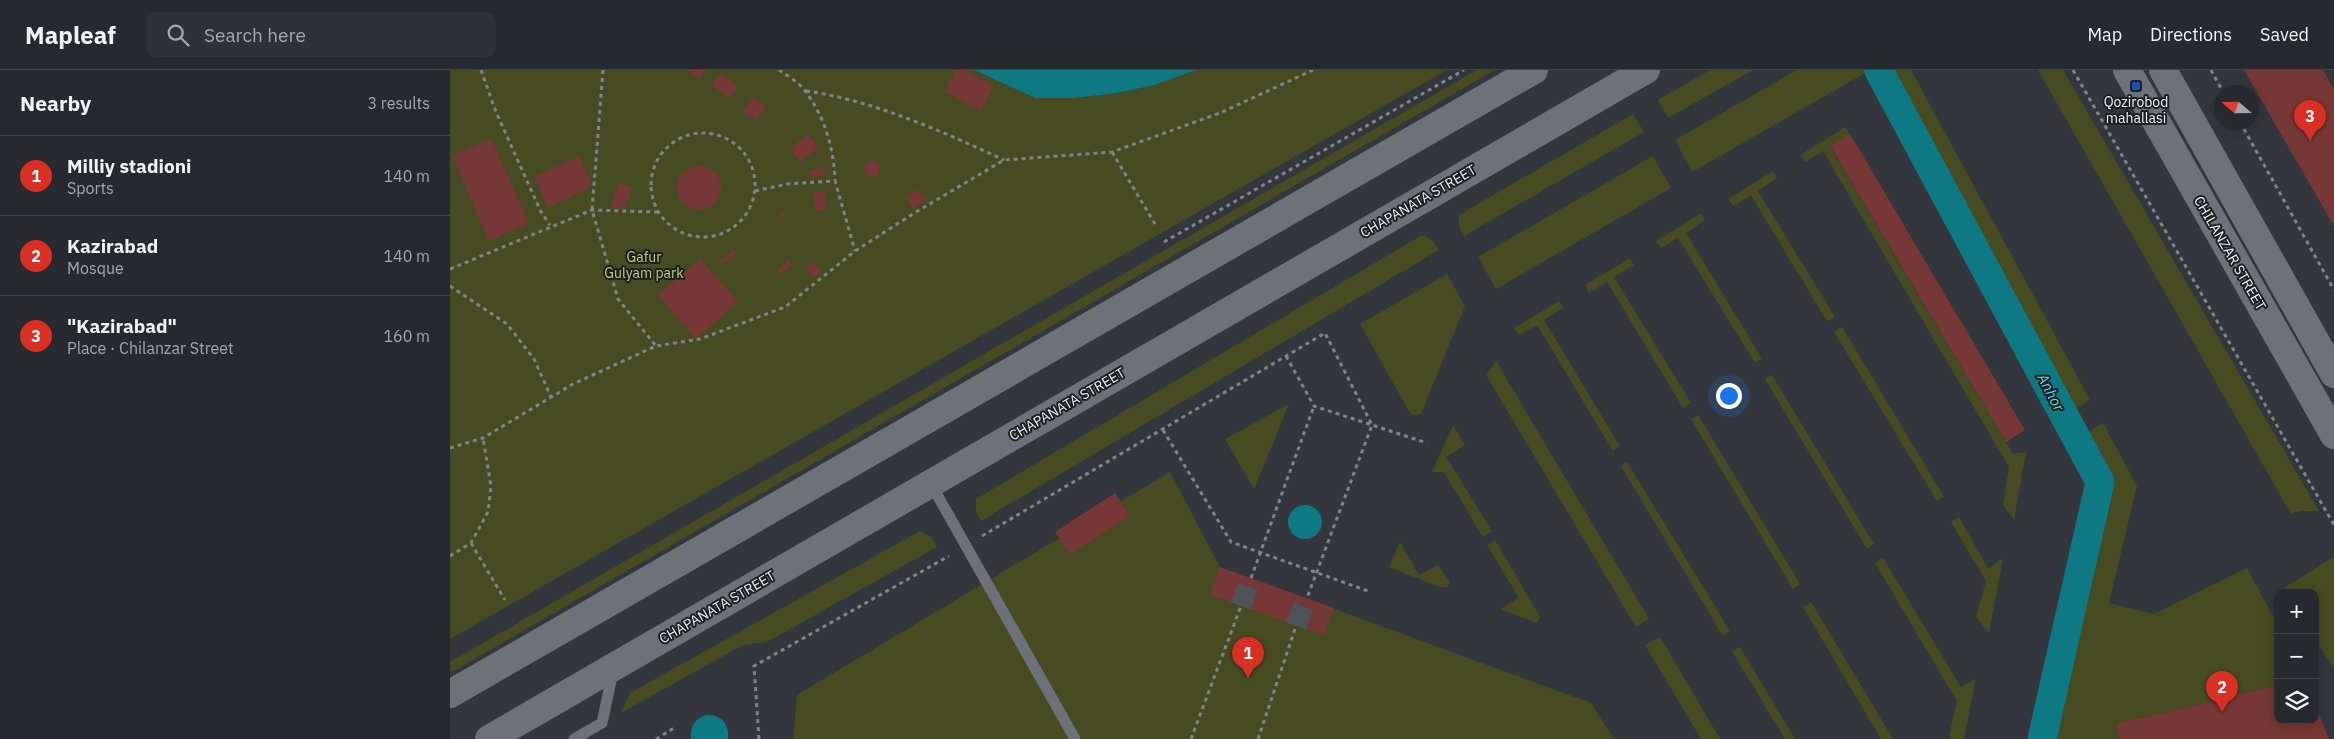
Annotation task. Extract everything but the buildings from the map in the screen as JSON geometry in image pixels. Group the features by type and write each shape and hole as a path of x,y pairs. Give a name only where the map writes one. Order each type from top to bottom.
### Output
{"main road":[{"path":"450,694 1534,70"},
{"name":"CHAPANATA STREET","path":"489,739 1646,70"},
{"name":"CHILANZAR STREET","path":"2127,70 2334,435"},
{"path":"2163,70 2334,374"}],"lane":[{"path":"930,483 1075,739"},
{"path":"574,739 602,722 613,667"}],"path":[{"path":"481,70 496,112 541,212 550,225"},
{"path":"603,70 592,210 618,299 656,346"},
{"path":"779,70 806,91 830,138 835,181 855,251"},
{"path":"450,448 484,438 573,384 656,346 700,339 785,307 855,251 1004,160 1112,152 1220,113 1313,70"},
{"path":"1164,242 1464,70"},
{"path":"2073,70 2334,524"},
{"path":"2211,70 2219,85"},
{"path":"806,91 829,94 898,117 969,144 1004,160"},
{"path":"2244,130 2334,290"},
{"path":"708,133 725,137 738,146 748,159 754,175 755,191 750,207 742,220 729,231 714,237 698,238 682,234 668,225 658,212 652,197 651,180 655,164 664,150 676,140 692,134 708,133"},
{"path":"1112,152 1155,224"},
{"path":"755,191 787,184 835,181"},
{"path":"450,269 550,225 592,210 658,212"},
{"path":"450,286 507,324 534,359 552,397"},
{"path":"758,739 754,666 966,546 1325,333 1372,425 1307,598"},
{"path":"1286,356 1314,406 1427,443"},
{"path":"1251,578 1314,406"},
{"path":"1163,430 1231,542 1368,591"},
{"path":"450,556 471,543 481,528 491,499 484,438"},
{"path":"471,543 505,600"},
{"path":"1191,739 1241,606"},
{"path":"1258,739 1296,626"},
{"path":"656,739 674,728"}],"green space":[{"name":"Gafur Gulyam park","path":"450,70 974,70 1035,98 1075,98 1117,93 1155,85 1196,70 1447,70 450,639"},
{"path":"1477,70 1495,70 450,673 450,662"},
{"path":"1710,70 1753,70 1668,118 1658,100"},
{"path":"1797,70 1911,70 2090,400 2073,410 1896,88 1881,96 1867,72 1692,172 1675,140"},
{"path":"2038,70 2063,70 2319,511 2301,511 2291,514"},
{"path":"1633,114 1644,132 1464,236 1459,227 1459,215"},
{"path":"1845,127 1850,134 1830,147 2013,454 2026,452 2014,520 2003,505 2009,467 1823,151 1805,162 1800,155"},
{"path":"1653,156 1671,188 1496,289 1478,257"},
{"path":"1773,171 1777,178 1758,191 1835,317 1827,321 1751,195 1733,206 1728,199"},
{"path":"1701,213 1705,220 1686,233 1762,359 1755,363 1678,238 1661,248 1656,241"},
{"path":"1422,235 1433,241 1439,250 981,521 976,512 976,499"},
{"path":"1630,258 1634,265 1614,277 1691,403 1683,408 1607,282 1589,293 1585,285"},
{"path":"1447,274 1465,306 1421,414 1411,415 1360,324"},
{"path":"1559,301 1563,308 1544,320 1620,446 1613,451 1537,325 1519,335 1514,328"},
{"path":"1842,327 1944,497 1937,501 1834,332"},
{"path":"1496,361 1649,619 1636,627 1486,375"},
{"path":"1772,375 1874,544 1867,549 1765,379"},
{"path":"1289,404 1254,489 1225,439"},
{"path":"1698,415 1800,584 1793,589 1691,419"},
{"path":"2103,423 2137,486 2109,603 2154,614 2247,568 2274,619 2274,686 2116,724 2119,739 2055,739 2113,481 2086,433"},
{"path":"1453,425 1465,445 1446,457 1492,531 1483,537 1444,472 1432,472"},
{"path":"1627,462 1730,631 1723,636 1621,466"},
{"path":"1170,472 1220,567 1591,703 1614,739 793,739 797,695"},
{"path":"1959,517 1988,569 2003,558 1989,633 1976,617 1986,581 1951,522"},
{"path":"920,531 931,537 937,547 767,642 743,645 621,713 630,693"},
{"path":"1495,540 1540,617 1537,623 1500,609 1519,598 1487,545"},
{"path":"1400,542 1419,575 1438,565 1450,582 1448,587 1442,588 1389,567"},
{"path":"2333,557 2334,669 2319,645 2319,589 2284,588"},
{"path":"1883,558 1961,687 1976,679 1964,739 1951,739 1949,736 1957,701 1875,563"},
{"path":"1811,602 1893,739 1881,739 1803,607"},
{"path":"1660,637 1720,739 1701,739 1645,645"},
{"path":"1740,647 1795,739 1785,739 1732,651"}],"water":[{"path":"974,70 1196,70 1155,85 1117,93 1075,98 1035,98"},
{"path":"1305,505 1312,506 1317,510 1321,515 1321,529 1317,534 1312,538 1305,539 1298,538 1293,534 1289,529 1288,522 1289,515 1293,510 1298,506"},
{"path":"706,715 716,716 723,721 728,729 728,739 691,739 691,731 694,724 698,719"}],"waterway":[{"name":"Anhor","path":"1879,71 2100,482 2042,739"}],"tunnel":[{"path":"1241,606 1251,578"},
{"path":"1296,626 1307,598"}],"place":[{"name":"Qozirobod mahallasi","path":"2136,86"},
{"name":"\"Kazirabad\"","path":"2310,141"},
{"name":"Milliy stadioni","path":"1248,678"},
{"name":"Kazirabad","path":"2222,712"}]}
